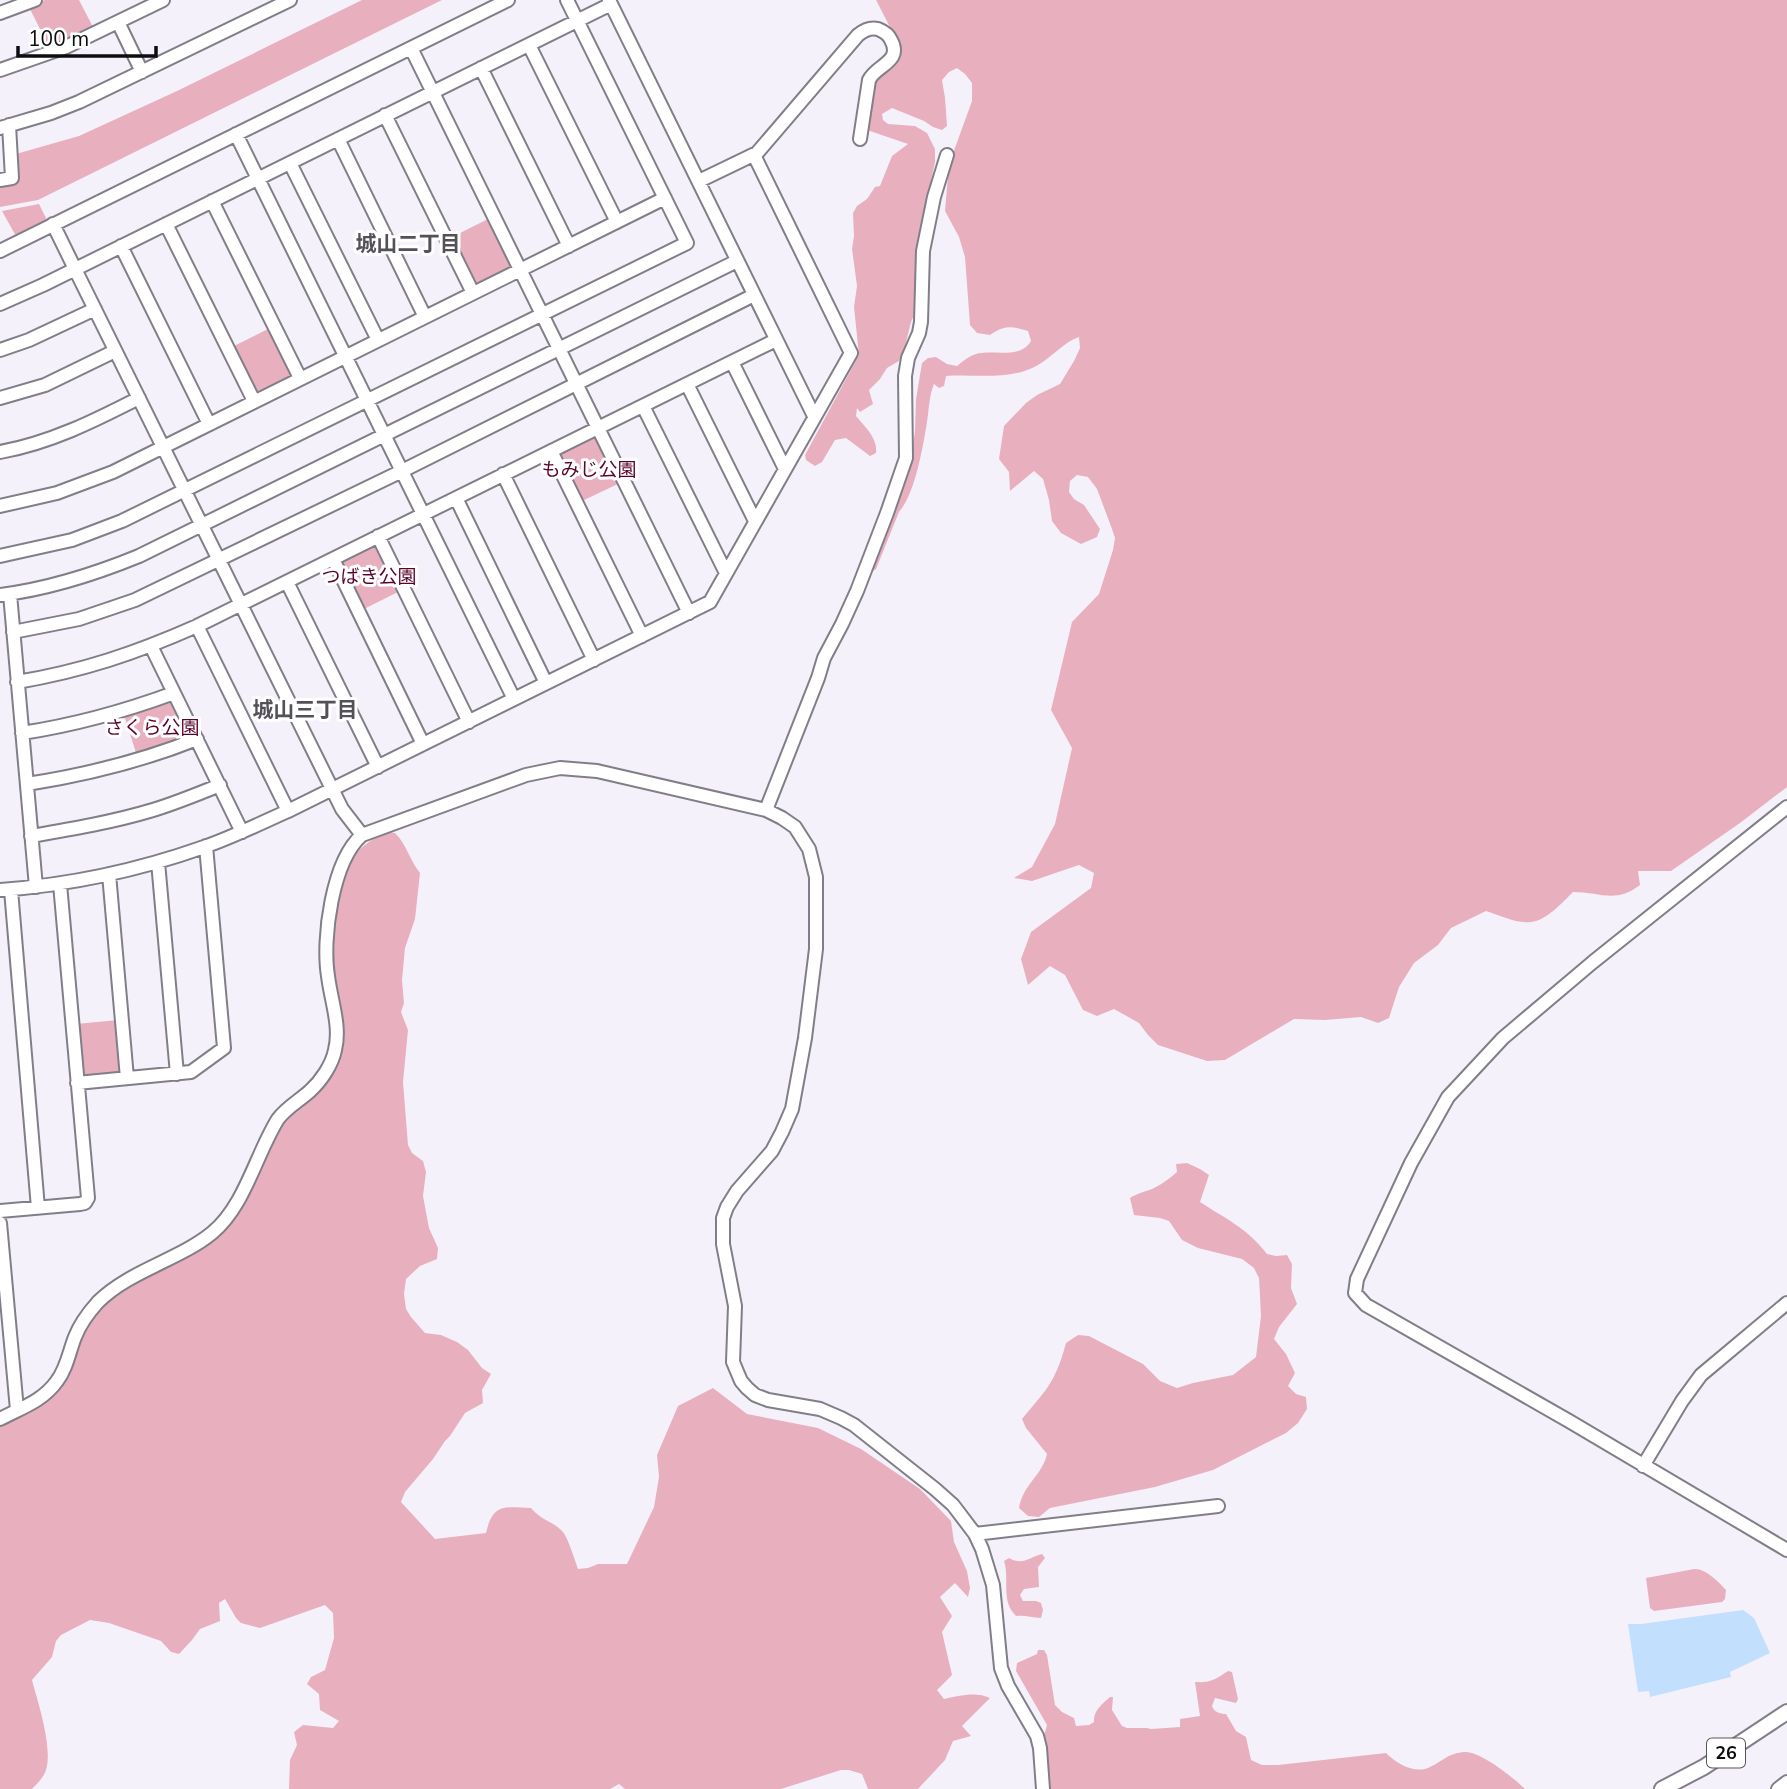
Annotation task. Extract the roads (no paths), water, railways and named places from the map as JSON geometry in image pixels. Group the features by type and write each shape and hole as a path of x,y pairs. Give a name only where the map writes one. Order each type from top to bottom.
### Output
{"main road":[{"name":"26","path":"1662,1789 1718,1758 1787,1712"}],"street":[{"path":"0,13 35,0"},
{"path":"0,70 50,54 163,0"},
{"path":"0,180 12,178 4,127 66,107 290,0"},
{"path":"0,251 508,0"},
{"path":"0,556 36,550 83,537 122,521 687,243 567,0"},
{"path":"0,304 578,21 610,2 814,416"},
{"path":"118,22 142,72"},
{"path":"699,181 757,153 858,36 863,31 874,28 891,39 893,56 889,63 869,80 860,139"},
{"path":"529,45 617,222"},
{"path":"411,48 689,613"},
{"path":"481,68 569,246"},
{"path":"385,115 472,293"},
{"path":"236,134 514,699"},
{"path":"338,139 425,317"},
{"path":"38,1208 5,890 60,884 109,874 158,862 242,832 710,602 851,353 754,155"},
{"path":"766,810 824,658 857,591 906,458 905,376 908,358 919,333 923,251 934,197 947,155"},
{"path":"290,163 378,340"},
{"path":"0,506 41,498 113,472 665,198"},
{"path":"212,201 300,378"},
{"path":"53,224 342,809 362,835"},
{"path":"166,224 254,401"},
{"path":"121,246 209,424"},
{"path":"36,887 13,632 5,594 55,584 117,565 202,526 737,261"},
{"path":"13,632 79,619 125,604 402,471 754,295"},
{"path":"0,350 30,340 95,309"},
{"path":"18,682 108,662 197,626 776,340"},
{"path":"0,398 45,385 116,351"},
{"path":"732,362 785,468"},
{"path":"687,384 755,521"},
{"path":"0,452 41,443 69,433 139,398"},
{"path":"643,406 726,573"},
{"path":"551,451 642,636"},
{"path":"503,474 594,660"},
{"path":"456,498 546,683"},
{"path":"378,536 469,722"},
{"path":"333,559 423,744"},
{"path":"287,582 378,767"},
{"path":"197,626 288,811"},
{"path":"151,646 242,832"},
{"path":"22,733 103,717 174,693"},
{"path":"27,784 104,770 197,739"},
{"path":"0,1419 37,1400 57,1381 80,1326 104,1296 205,1238 224,1220 278,1119 311,1090 328,1066 335,1051 337,1026 328,976 326,941 333,893 339,872 354,842 362,835 526,775 560,768 597,771 766,810 794,827 809,849 816,877 816,949 805,1038 792,1109 772,1151 737,1191 723,1218 723,1244 735,1306 733,1362 741,1381 755,1395 768,1400 820,1409 854,1425 953,1505 975,1534 993,1585 1001,1668 1008,1686 1037,1736 1043,1789"},
{"path":"31,836 130,816 220,785"},
{"path":"1787,807 1593,962 1503,1038 1448,1097 1411,1163 1357,1279 1355,1293 1366,1305 1787,1550"},
{"path":"77,1083 191,1072 224,1048 206,846"},
{"path":"158,862 177,1074"},
{"path":"109,874 127,1078"},
{"path":"0,1211 85,1203 88,1198 60,884"},
{"path":"0,1223 17,1410"},
{"path":"1643,1466 1701,1375 1787,1303"},
{"path":"975,1534 1218,1506"},
{"path":"1778,1789 1787,1782"}],"water":[{"path":"1743,1610 1754,1618 1770,1653 1730,1672 1731,1677 1650,1697 1649,1691 1638,1692 1628,1624"}],"district":[{"name":"城山二丁目","path":"408,244"},
{"name":"城山三丁目","path":"305,710"}],"park label":[{"name":"もみじ公園","path":"589,470"},
{"name":"つばき公園","path":"369,577"},
{"name":"さくら公園","path":"152,728"}]}
